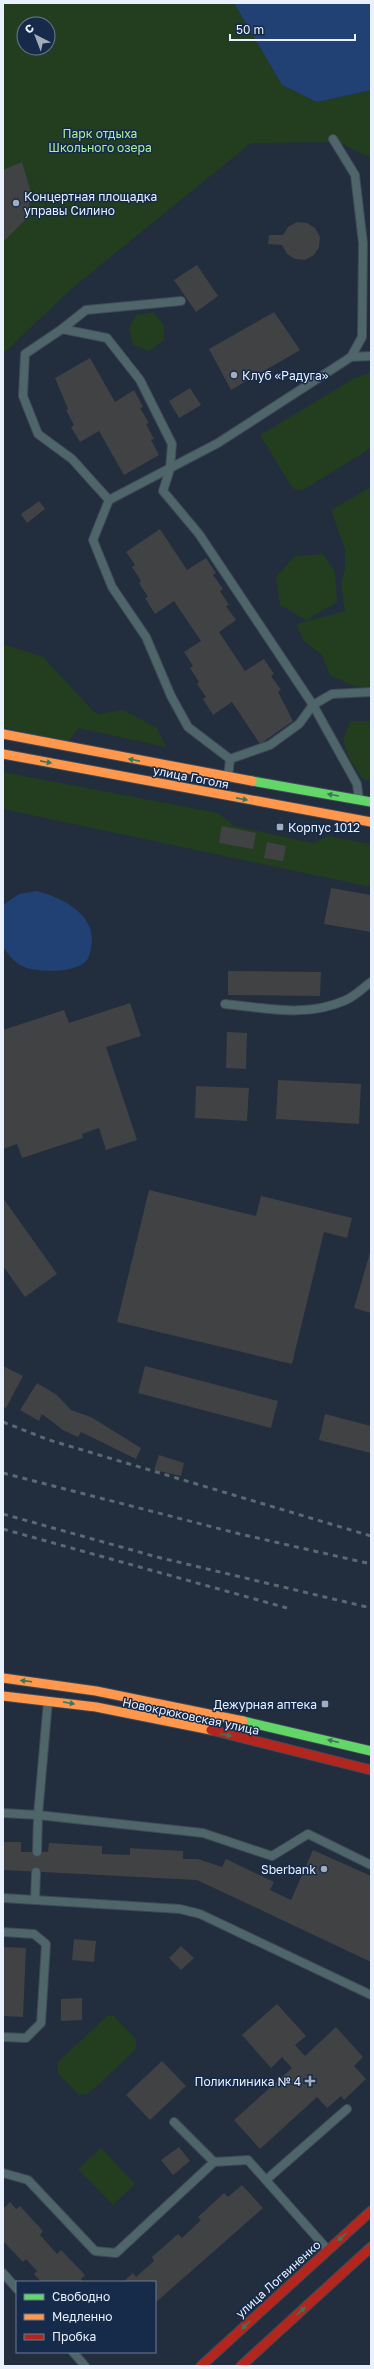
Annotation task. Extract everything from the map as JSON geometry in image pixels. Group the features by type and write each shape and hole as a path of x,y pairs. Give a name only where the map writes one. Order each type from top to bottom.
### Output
{"main road":[{"path":"3,734 228,777 360,810 371,802"},
{"name":"улица Гоголя","path":"5,755 225,796 360,810 371,822"},
{"name":"Новокрюковская улица","path":"3,1678 158,1701 371,1751"},
{"name":"Новокрюковская улица","path":"3,1696 48,1699 151,1718 371,1770"},
{"name":"улица Логвиненко","path":"201,2366 371,2210"},
{"path":"241,2366 371,2247"}],"lane":[{"path":"230,759 188,727 171,696 146,637 112,587 93,540 109,500 218,443 351,357 362,337 363,243 355,175 333,139"},
{"path":"109,500 72,459 38,434 23,396 25,354 62,329 86,310 181,301"},
{"path":"62,329 107,338 140,380 172,444 170,469 163,491 199,534 312,705 357,784 360,810"},
{"path":"351,357 371,356"},
{"path":"230,759 270,745 299,724 312,705 332,694 371,692"},
{"path":"225,796 230,759"},
{"path":"225,1004 286,1011 316,1010 347,999 371,982"},
{"path":"37,1852 38,1814 50,1684"},
{"path":"3,1813 38,1814 203,1833 272,1856 308,1834 371,1865"},
{"path":"35,1900 36,1872"},
{"path":"3,1898 180,1909 200,1914 371,1995"},
{"path":"3,1932 34,1934 46,1944 41,2023 26,2038 3,2037"},
{"path":"266,2180 347,2109"},
{"path":"174,2122 214,2162"},
{"path":"3,2173 28,2180 95,2251 116,2253 214,2162 248,2160 328,2250"},
{"path":"3,2273 16,2288"},
{"path":"74,2353 85,2366"}],"green space":[{"name":"Парк отдыха Школьного озера","path":"3,3 234,3 282,85 317,102 371,90 371,158 338,142 251,143 71,289 3,354"},
{"path":"153,312 164,325 164,340 149,351 133,345 129,328 136,315"},
{"path":"371,372 371,448 303,490 293,489 260,435 355,378"},
{"path":"371,487 371,689 351,685 330,675 322,655 304,641 296,624 345,611 341,583 345,569 345,549 331,510"},
{"path":"323,554 335,572 337,602 306,620 280,605 276,577 295,556"},
{"path":"3,644 43,657 93,711 99,714 123,710 157,728 166,747 78,728 67,743 3,727"},
{"path":"350,721 371,721 371,781 363,779 349,758 343,740"},
{"path":"3,772 218,813 234,826 313,843 328,836 371,844 371,887 3,809"},
{"path":"107,2016 114,2016 136,2039 136,2049 88,2094 79,2095 58,2073 57,2063"},
{"path":"101,2148 135,2184 113,2205 78,2169"}],"water":[{"path":"234,3 371,3 371,90 317,102 282,85"},
{"path":"37,891 56,898 75,908 88,923 92,943 88,959 81,965 64,970 34,970 17,963 10,957 3,947 3,905 19,894"}],"building":[{"name":"Концертная площадка управы Силино","path":"22,162 30,189 29,208 26,219 5,240 3,239 3,170"},
{"path":"297,222 307,223 315,228 320,237 319,247 314,255 305,260 295,259 287,254 282,245 268,244 269,235 283,235 288,227"},
{"path":"197,265 218,296 196,312 174,280"},
{"path":"274,312 300,350 231,390 209,349"},
{"path":"90,358 115,402 134,390 143,407 140,408 149,423 146,424 154,439 151,440 159,455 124,475 99,431 80,442 71,427 74,425 66,410 68,409 55,378"},
{"path":"190,388 201,405 179,418 169,401"},
{"path":"39,501 45,509 27,523 21,514"},
{"path":"160,529 187,570 206,558 216,573 213,575 223,589 220,591 229,605 226,606 236,620 219,632 245,671 264,659 274,674 271,676 281,690 278,692 293,721 260,744 232,702 213,715 203,699 206,697 197,684 199,682 190,668 193,666 184,652 201,641 174,601 155,614 145,598 148,597 139,583 141,581 132,567 135,565 126,552"},
{"path":"222,826 256,833 253,849 219,843"},
{"path":"267,842 286,846 283,861 264,858"},
{"path":"331,888 371,895 371,932 324,924"},
{"path":"228,971 321,972 320,996 228,995"},
{"path":"130,1003 141,1036 106,1047 137,1140 106,1150 99,1128 82,1134 83,1138 22,1158 17,1144 3,1149 3,1030 64,1010 69,1023"},
{"path":"227,1032 247,1033 246,1069 226,1068"},
{"path":"278,1080 361,1084 359,1124 276,1119"},
{"path":"196,1086 249,1088 247,1121 195,1118"},
{"path":"149,1190 256,1216 261,1196 352,1218 347,1238 324,1232 292,1364 117,1322"},
{"path":"3,1198 57,1274 25,1297 3,1266"},
{"path":"371,1249 371,1313 354,1308"},
{"path":"3,1366 23,1376 6,1408 3,1407"},
{"path":"145,1366 278,1401 271,1428 138,1393"},
{"path":"37,1383 57,1395 71,1410 91,1417 141,1448 136,1459 81,1432 78,1437 63,1430 42,1414 39,1421 20,1410"},
{"path":"325,1414 371,1426 371,1453 319,1440"},
{"path":"159,1455 184,1463 181,1476 154,1470"},
{"path":"3,1842 21,1842 21,1852 48,1852 49,1843 102,1846 102,1854 130,1855 130,1848 183,1851 183,1859 198,1859 222,1867 226,1859 274,1882 270,1890 291,1900 313,1850 371,1876 371,1962 197,1880 3,1870"},
{"path":"74,1939 96,1941 94,1962 72,1960"},
{"path":"181,1946 194,1958 181,1970 169,1958"},
{"path":"3,1947 26,1948 23,2017 3,2016"},
{"path":"82,1998 82,2020 61,2021 61,1999"},
{"path":"277,2004 306,2036 295,2045 305,2056 336,2027 363,2057 354,2066 366,2079 344,2100 341,2096 327,2108 317,2097 260,2149 234,2120 292,2068 282,2057 271,2068 242,2035"},
{"path":"162,2061 186,2086 150,2120 126,2095"},
{"path":"179,2147 190,2161 173,2175 161,2160"},
{"path":"242,2185 263,2208 156,2302 156,2281 124,2281 133,2273 136,2277 154,2261 152,2257 178,2234 182,2238 201,2220 198,2217 224,2193 228,2197"},
{"path":"10,2202 16,2209 20,2206 43,2231 40,2235 57,2254 61,2250 85,2275 81,2279 82,2281 40,2281 34,2274 37,2271 26,2259 23,2262 3,2241 3,2209"}],"railway":[{"path":"3,1422 49,1440 371,1536"},
{"path":"3,1473 240,1534 371,1564"},
{"path":"3,1514 157,1557 371,1608"},
{"path":"3,1529 287,1608"}],"traffic: fast":[{"path":"252,781 371,802"},
{"path":"243,1721 371,1751"}],"traffic: slow":[{"path":"3,734 252,781"},
{"path":"3,754 371,822"},
{"path":"3,1678 96,1691 243,1721"},
{"path":"3,1696 96,1707 211,1730"}],"traffic: jam":[{"path":"211,1730 371,1770"},
{"path":"201,2366 371,2211"},
{"path":"241,2366 371,2247"}],"place":[{"name":"Концертная площадка управы Силино","path":"16,203"},
{"name":"Клуб «Радуга»","path":"234,375"},
{"name":"Корпус 1012","path":"280,827"},
{"name":"Дежурная аптека","path":"325,1704"},
{"name":"Sberbank","path":"324,1869"},
{"name":"Поликлиника № 4","path":"310,2081"}]}
